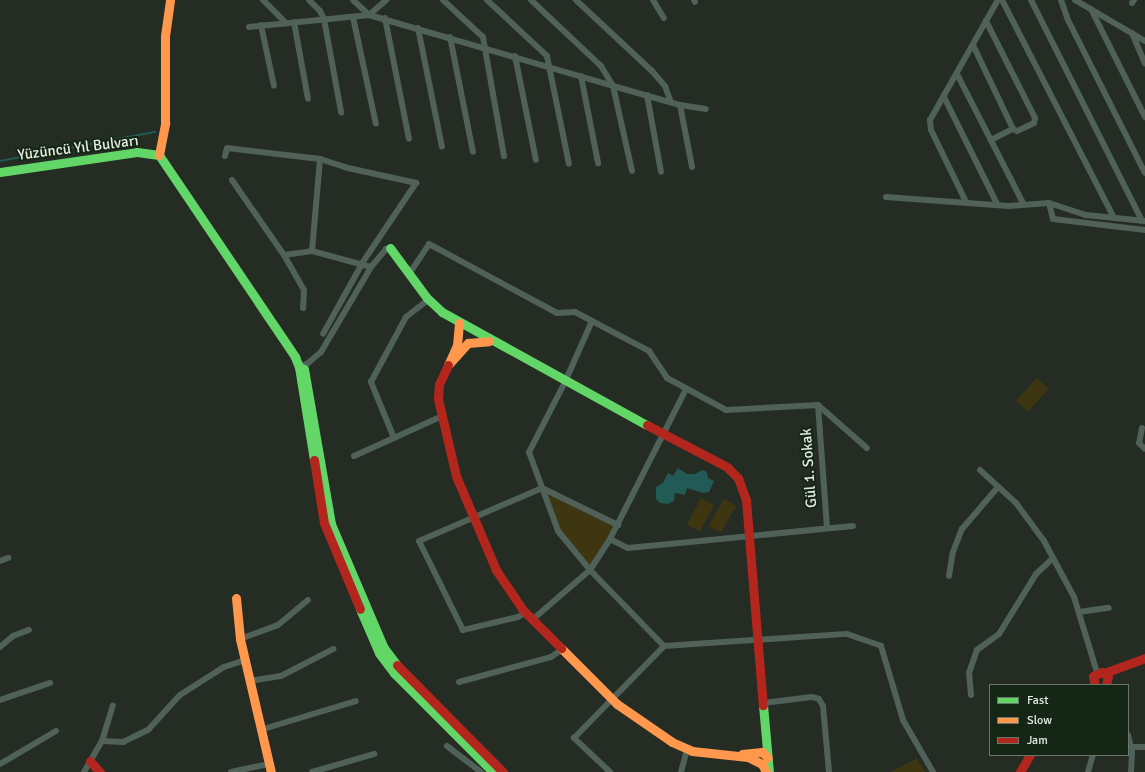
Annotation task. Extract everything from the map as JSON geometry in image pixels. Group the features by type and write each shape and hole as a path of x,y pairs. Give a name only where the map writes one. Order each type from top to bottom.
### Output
{"street":[{"path":"170,0 165,36 165,123 160,154 249,286 299,367 324,524 373,640 387,666 407,680 503,772"},
{"path":"263,0 286,23"},
{"path":"309,0 320,11 324,19 341,112"},
{"path":"353,0 369,15"},
{"path":"369,15 386,0"},
{"path":"443,0 483,37 504,156"},
{"path":"487,0 547,56 569,164"},
{"path":"531,0 601,66 612,86 632,171"},
{"path":"576,0 652,71 664,86 670,100"},
{"path":"653,0 664,18"},
{"path":"966,202 931,130 930,120 998,0"},
{"path":"1002,0 1114,218"},
{"path":"1031,0 1144,221"},
{"path":"1061,0 1068,20 1145,172"},
{"path":"1075,0 1145,41"},
{"path":"1091,9 1145,117"},
{"path":"249,26 369,15 385,18 485,47 612,86 670,100 680,105 706,109"},
{"path":"353,16 376,124"},
{"path":"385,18 409,139"},
{"path":"973,45 1013,128 1017,131 1034,123 1035,118 986,21"},
{"path":"294,22 308,99"},
{"path":"261,25 274,86"},
{"path":"418,28 442,147"},
{"path":"1132,33 1145,63"},
{"path":"450,37 473,152"},
{"path":"515,56 536,160"},
{"path":"957,74 1023,203"},
{"path":"581,76 598,163"},
{"path":"647,95 661,172"},
{"path":"944,97 997,204"},
{"path":"680,105 692,167"},
{"path":"991,140 1013,128"},
{"path":"225,156 227,148 320,159 348,168 416,183 363,262 323,334"},
{"name":"Yüzüncü Yıl Bulvarı","path":"0,172 121,154 160,154"},
{"path":"312,251 320,159"},
{"path":"232,180 284,255 304,290 303,308"},
{"path":"886,197 997,204 1049,203 1086,215 1144,221"},
{"path":"1049,203 1053,219 1145,230"},
{"path":"409,274 429,244 557,313 575,312 649,351 667,378 726,410 818,405 867,448"},
{"path":"299,367 317,356 332,338 372,266 386,249 390,248 428,300 463,325 565,382 727,467 738,478 746,500 768,758 767,772"},
{"path":"284,255 312,251 363,262 372,266"},
{"path":"394,438 370,382 406,317 428,300"},
{"path":"592,321 565,382 529,452 558,531 590,570 664,646"},
{"path":"448,366 471,337 463,325"},
{"path":"463,325 457,345 438,391 442,416 456,476 496,570 525,612 612,700 687,750 735,754 762,752 768,758"},
{"path":"466,344 480,340 492,341"},
{"path":"532,620 590,570 618,525 686,388"},
{"name":"Gül 1. Sokak","path":"818,405 827,528"},
{"path":"354,456 442,416"},
{"path":"1142,428 1139,439 1145,448"},
{"path":"980,470 1032,522 1053,558 1079,612 1101,678"},
{"path":"949,576 953,552 962,529 998,487"},
{"path":"525,612 518,617 463,630 419,541 473,516 542,488 618,525"},
{"path":"610,539 628,548 853,526"},
{"path":"0,561 8,558"},
{"path":"971,695 969,673 977,650 999,634 1034,577 1053,558"},
{"path":"230,772 270,768 240,639 236,598"},
{"path":"240,639 278,625 308,600"},
{"path":"1079,612 1109,608"},
{"path":"0,647 13,636 29,630"},
{"path":"610,772 574,738 664,646 847,634 881,646 903,720 933,772"},
{"path":"249,681 281,676 333,649"},
{"path":"458,682 551,657 561,650"},
{"path":"1088,684 1145,658"},
{"path":"102,741 123,742 148,730 180,695 224,667 245,660"},
{"path":"407,680 493,772"},
{"path":"0,700 50,683"},
{"path":"763,703 812,698 819,699 822,706 829,772"},
{"path":"260,730 356,701"},
{"path":"84,772 102,741 113,706"},
{"path":"749,753 760,745 765,730"},
{"path":"0,764 56,731"},
{"path":"1129,739 1131,747 1131,772"},
{"path":"447,746 481,772"},
{"path":"1131,747 1145,747"},
{"path":"681,772 687,750"},
{"path":"312,772 374,754"},
{"path":"735,754 758,761 767,772"},
{"path":"1020,772 1029,756"},
{"path":"1088,772 1093,756"},
{"path":"90,761 100,772"}],"shaded area":[{"path":"1037,378 1049,389 1028,412 1016,401"},
{"path":"542,488 618,525 590,570 558,531"},
{"path":"701,498 714,505 700,532 687,524"},
{"path":"724,499 736,506 721,533 708,526"},
{"path":"917,758 925,772 891,772"}],"water":[{"path":"678,468 687,474 695,474 702,470 707,472 708,478 714,481 709,492 703,493 687,488 685,495 675,493 674,501 668,504 660,503 656,499 656,487 663,483 668,473 673,476"}],"waterway":[{"path":"0,161 155,132"}],"traffic: fast":[{"path":"0,172 137,152 159,155"},
{"path":"159,155 295,357 299,367 314,460"},
{"path":"390,248 427,298 442,312 647,425"},
{"path":"299,367 304,369 331,524 384,648 397,665"},
{"path":"360,609 379,653 394,673 493,772"},
{"path":"763,705 769,772"}],"traffic: slow":[{"path":"159,155 165,123 165,36 170,0"},
{"path":"459,323 457,345 448,365 468,343 489,341"},
{"path":"236,598 240,639 271,772"},
{"path":"561,648 617,704 672,742 692,751 748,757 762,764 766,772"},
{"path":"742,754 762,752 768,758"}],"traffic: jam":[{"path":"448,365 439,384 438,399 456,476 496,570 523,610 561,648"},
{"path":"647,425 727,467 738,478 746,500 763,705"},
{"path":"314,460 324,523 360,609"},
{"path":"1104,673 1145,658"},
{"path":"397,665 503,772"},
{"path":"1095,684 1093,676 1102,672 1108,676 1106,684"},
{"path":"1020,772 1029,756"},
{"path":"90,761 100,772"}]}
